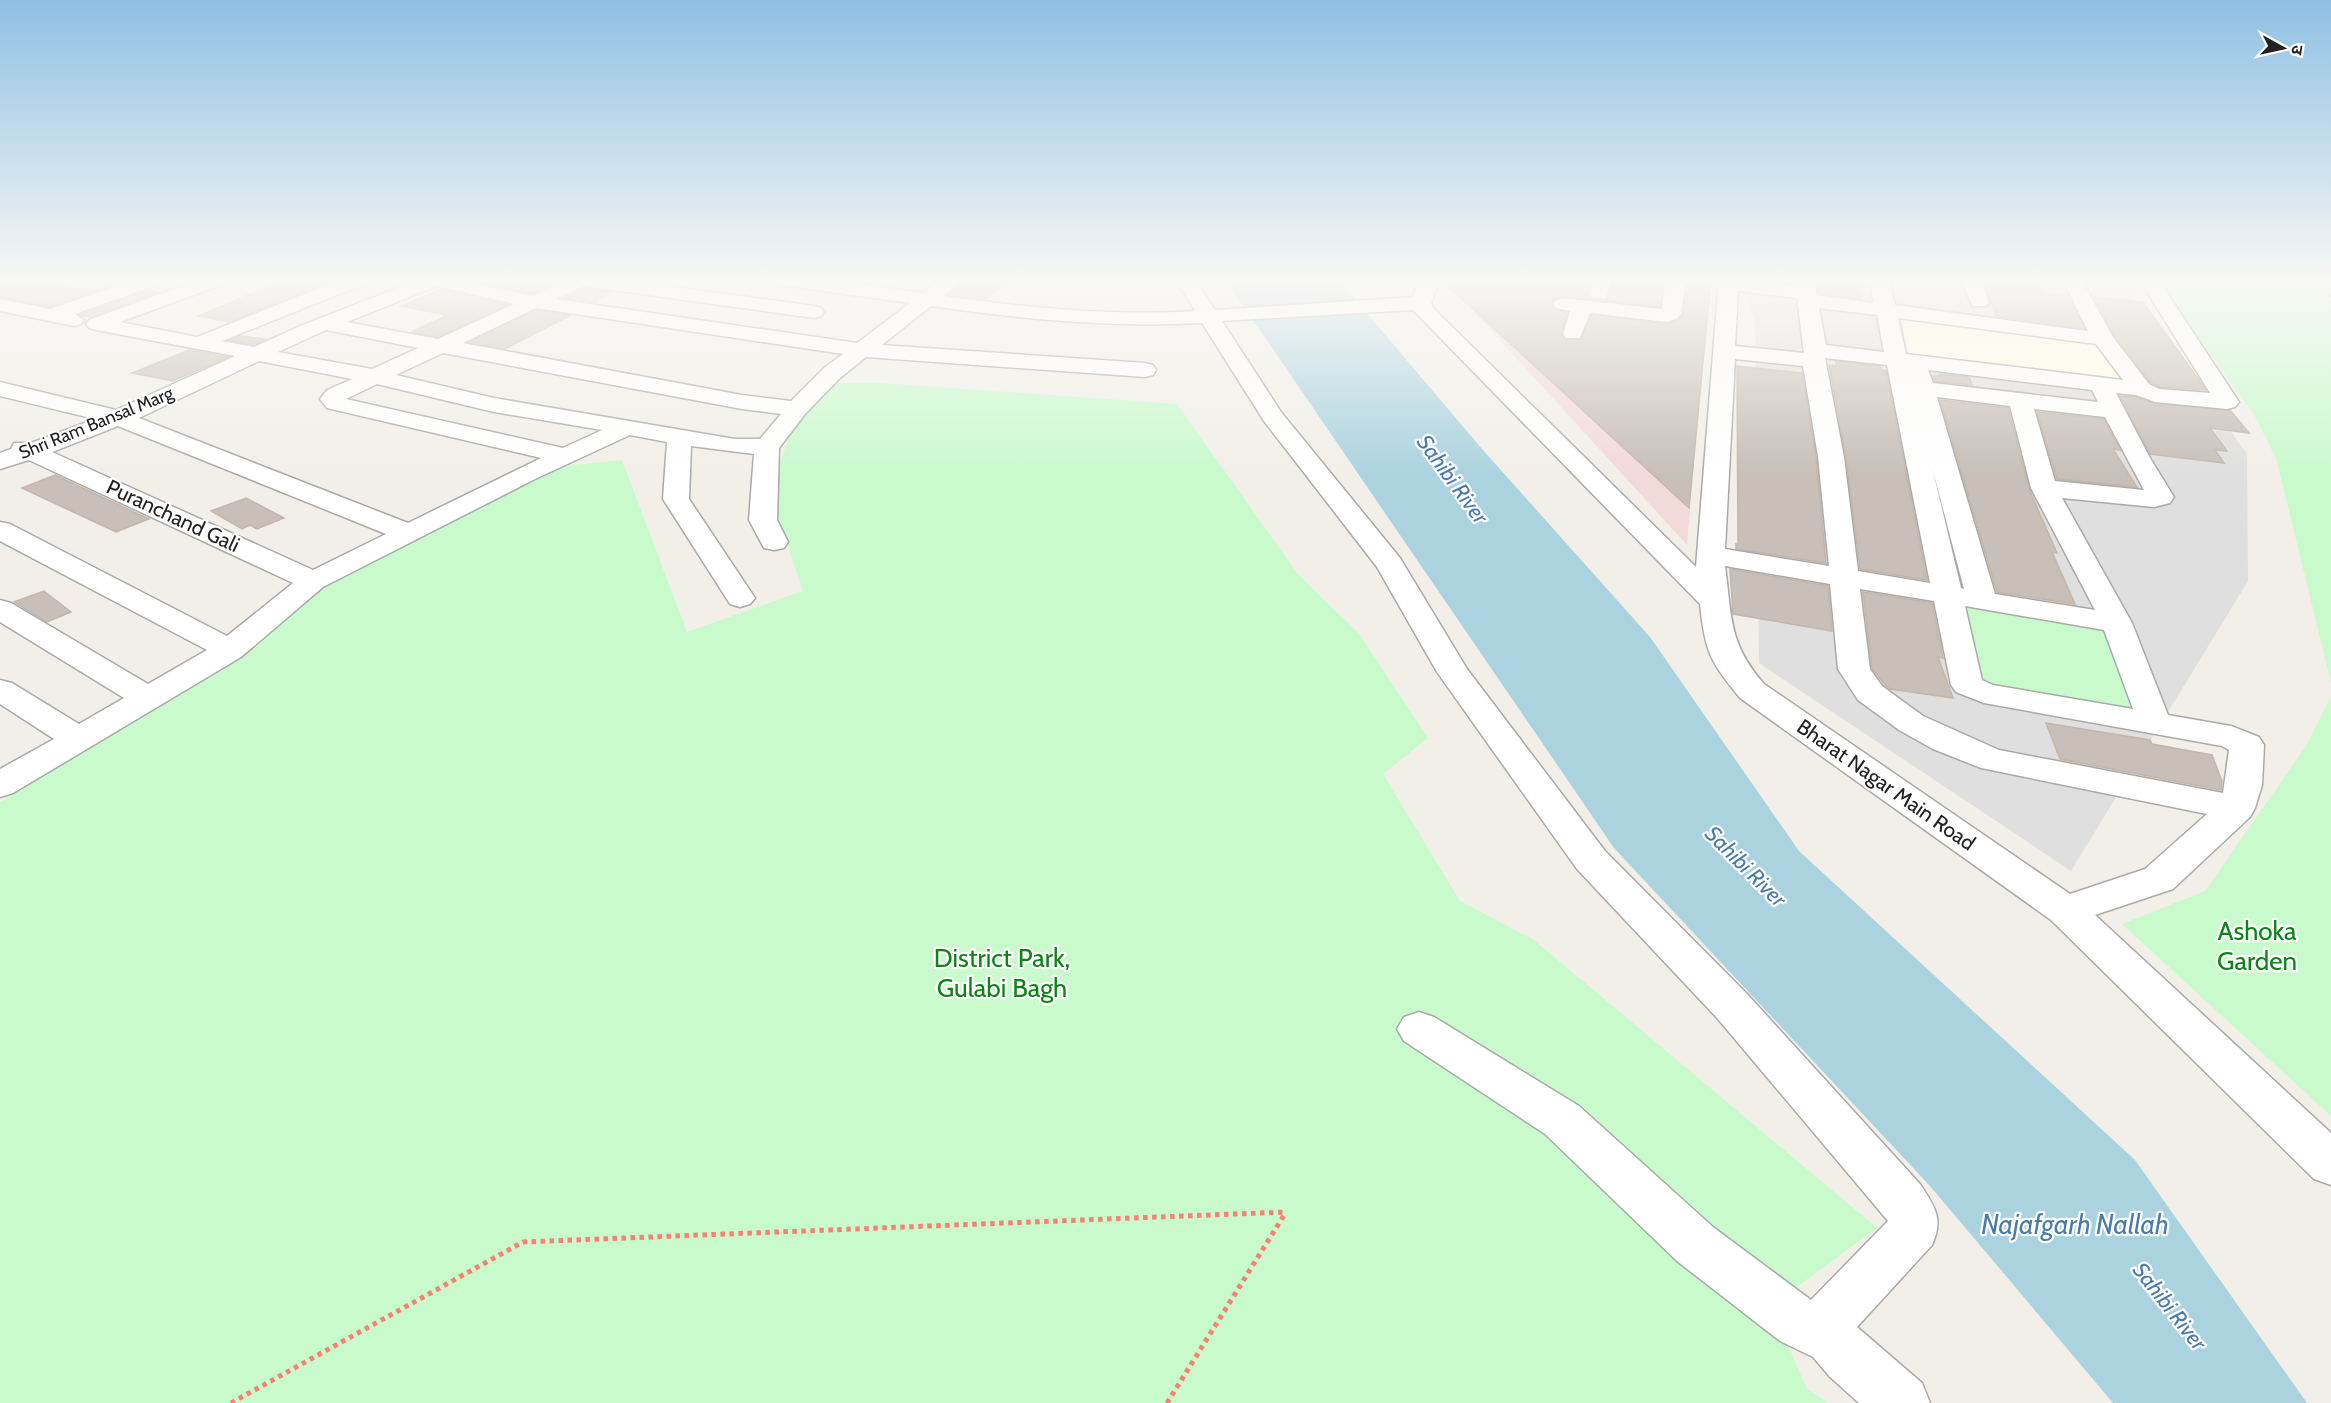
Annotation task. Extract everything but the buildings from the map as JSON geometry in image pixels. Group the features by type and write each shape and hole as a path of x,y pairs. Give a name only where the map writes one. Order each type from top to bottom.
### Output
{"street":[{"name":"Shri Ram Bansal Marg","path":"0,461 33,451 116,417 279,344"},
{"path":"430,344 742,402 797,409"},
{"path":"441,344 335,394 332,399 335,403 567,456"},
{"path":"822,344 860,350 1145,370"},
{"path":"774,542 763,520 767,447 797,409 832,373 867,344"},
{"path":"1225,344 1272,416 1390,564 1454,672 1591,860 1733,1007 1904,1200 1912,1215 1914,1228 1830,1329"},
{"path":"1457,344 1715,602"},
{"name":"Bharat Nagar Main Road","path":"1724,344 1711,555 1720,643 1732,667 1752,691 2065,910 2331,1164"},
{"path":"1813,344 1831,457 1846,578 1854,669 1869,692 1960,750 1993,760 2237,808"},
{"path":"1901,344 1982,600"},
{"path":"2107,344 2141,389"},
{"path":"1724,351 1905,359 2100,383 2141,389 2155,395 2227,402 2190,344"},
{"path":"196,345 374,375 494,405 735,446 767,447"},
{"path":"2044,488 2160,499 2100,383"},
{"path":"1914,388 2113,411"},
{"path":"1914,388 1948,593 1967,685 1973,690 2231,737 2247,745 2244,785 2237,808 2159,879 2065,910"},
{"path":"0,389 116,417 409,533"},
{"path":"2020,401 2044,488 2117,623 2154,722"},
{"path":"0,786 230,651 313,581 526,474 627,428"},
{"path":"679,437 676,499 740,598"},
{"name":"Puranchand Gali","path":"0,443 33,451 313,581"},
{"path":"0,530 230,651"},
{"path":"1711,555 2117,623"},
{"path":"0,609 149,699"},
{"path":"0,690 80,740"},
{"path":"1419,1029 1562,1120 1695,1244 1799,1323 1830,1329 1849,1359 1902,1403"}],"path":[{"path":"231,1403 523,1242 1287,1212 1167,1403"}],"shaded area":[{"path":"1504,344 1703,344 1687,545"},
{"path":"1755,344 2168,344 2247,454 2248,581 2071,871 1759,663"},
{"path":"1906,344 2110,344 2130,384 1908,356"}],"green space":[{"path":"2203,344 2331,344 2331,682 2276,458 2253,413"},
{"name":"District Park, Gulabi Bagh","path":"833,383 881,383 1177,404 1297,573 1360,635 1428,738 1383,774 1460,901 1534,940 1877,1228 1771,1306 1807,1389 1828,1403 0,1403 0,802 190,687 308,593 554,467 622,460 687,632 803,591 776,512 779,465 794,423"},
{"path":"1961,600 2102,622 2137,713 1982,686"},
{"name":"Ashoka Garden","path":"2331,696 2331,1116 2122,924 2205,891 2306,746"}],"water":[{"name":"Najafgarh Nallah","path":"1270,344 1393,344 1482,449 1650,637 1799,851 2135,1160 2307,1403 2113,1403 1930,1186 1614,848"}],"water label":[{"name":"Sahibi River","path":"1453,479"},
{"name":"Sahibi River","path":"1746,866"},
{"name":"Sahibi River","path":"2170,1306"}]}
